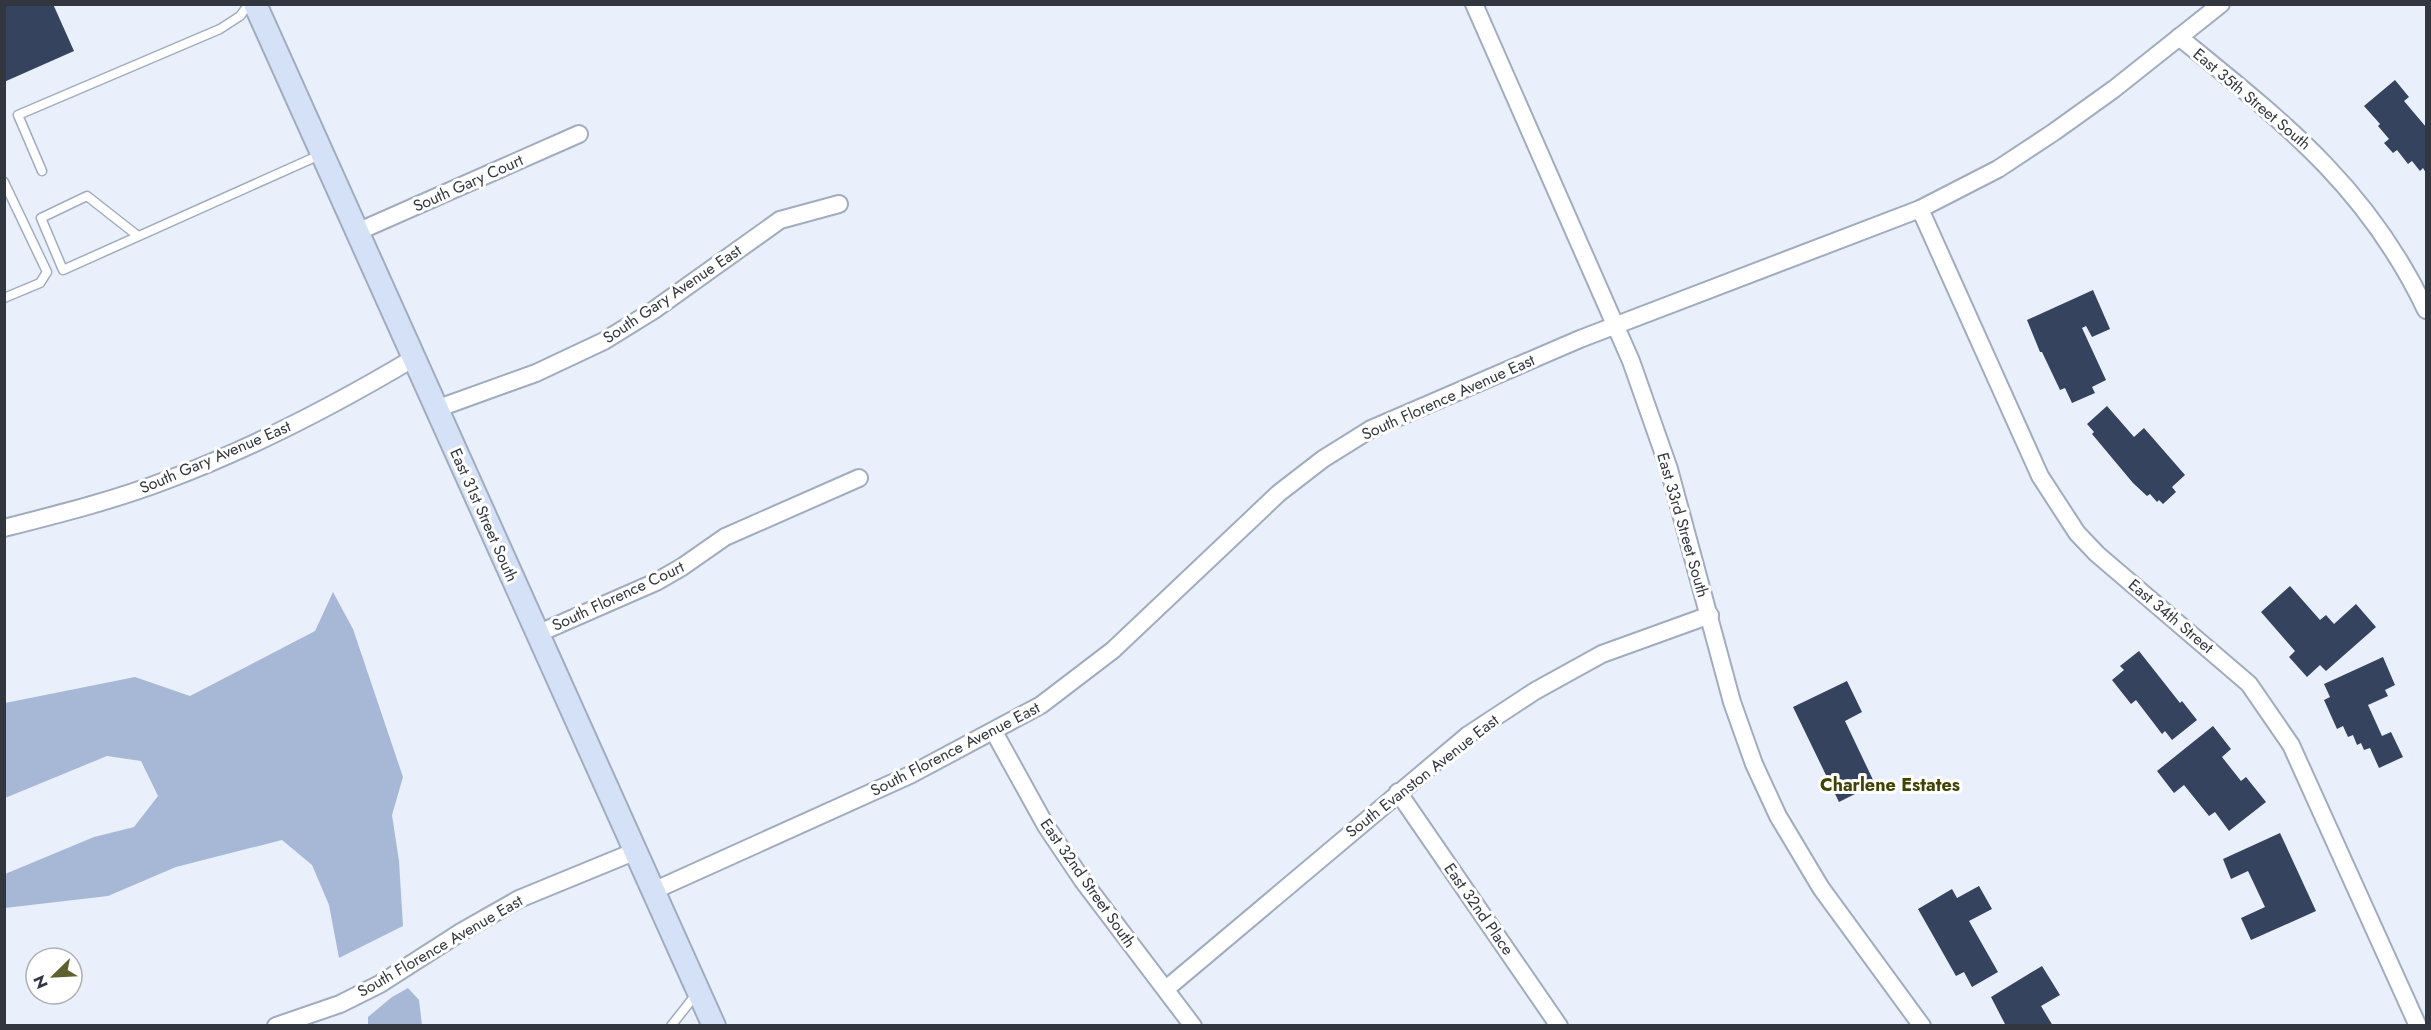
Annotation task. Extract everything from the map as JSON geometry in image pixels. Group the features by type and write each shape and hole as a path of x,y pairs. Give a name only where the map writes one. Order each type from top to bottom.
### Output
{"main road":[{"name":"East 31st Street South","path":"255,4 714,1026"}],"street":[{"name":"East 33rd Street South","path":"1474,4 1632,361 1669,469 1732,702 1754,764 1778,816 1821,888 1922,1026"},
{"name":"South Florence Avenue East","path":"654,891 910,775 1041,705 1113,650 1236,532 1323,459 1371,429 1417,407 1616,324 1920,209 1998,169 2054,132 2114,89 2221,4"},
{"name":"East 35th Street South","path":"2179,37 2255,97 2338,177 2374,222 2427,310"},
{"name":"South Gary Court","path":"357,232 579,134"},
{"name":"South Gary Avenue East","path":"436,409 537,373 604,341 654,310 780,220 840,204"},
{"name":"East 34th Street","path":"1920,209 2040,476 2077,533 2097,555 2226,662 2249,684 2280,726 2291,745 2418,1026"},
{"name":"South Gary Avenue East","path":"4,528 128,494 169,480 300,421 414,358"},
{"name":"South Florence Court","path":"537,634 656,582 725,537 859,478"},
{"name":"South Evanston Avenue East","path":"1166,989 1468,735 1535,691 1602,654 1710,615"},
{"name":"East 32nd Street South","path":"994,732 1046,826 1083,881 1192,1026"},
{"name":"East 32nd Place","path":"1398,792 1559,1026"},
{"name":"South Florence Avenue East","path":"276,1026 340,1004 380,984 461,932 519,899 636,851"}],"lane":[{"path":"42,171 18,115 220,29 240,16 249,4"},
{"path":"138,236 87,196 40,218 63,270 322,154"},
{"path":"4,182 47,272 40,283 4,298"},
{"path":"671,1026 698,991"}],"water":[{"path":"333,592 353,629 403,777 392,815 399,861 403,926 339,958 329,905 312,865 282,840 176,867 108,896 5,908 5,874 94,837 134,827 158,796 141,761 107,756 5,798 5,703 135,677 190,696 315,631"},
{"path":"408,988 419,1000 422,1025 368,1025 368,1017 392,997"}],"building":[{"path":"4,4 53,4 74,51 4,82"},
{"path":"2395,80 2409,97 2404,101 2426,127 2426,173 2423,168 2420,171 2412,161 2408,164 2397,150 2393,153 2384,143 2389,139 2378,126 2380,124 2364,106"},
{"path":"2093,290 2110,329 2092,337 2086,326 2082,328 2106,380 2092,387 2095,393 2072,403 2065,388 2060,390 2040,352 2027,320"},
{"path":"2107,406 2134,437 2144,428 2185,475 2172,487 2176,492 2163,504 2159,500 2157,502 2150,494 2147,496 2133,483 2092,434 2094,432 2087,424"},
{"path":"2290,586 2320,620 2326,615 2334,624 2356,604 2376,627 2326,671 2320,665 2307,677 2289,657 2295,651 2261,612"},
{"path":"2139,651 2180,703 2182,701 2197,720 2172,740 2165,731 2162,734 2136,700 2131,704 2112,680 2124,670 2120,666"},
{"path":"2383,657 2395,685 2385,690 2388,696 2368,705 2382,736 2391,732 2403,757 2379,768 2370,748 2364,750 2361,743 2357,745 2353,735 2348,737 2343,726 2337,729 2324,700 2330,697 2324,684"},
{"path":"1847,681 1862,712 1845,721 1875,784 1839,802 1793,707"},
{"path":"2213,726 2231,749 2222,757 2241,781 2246,777 2266,802 2229,831 2215,812 2209,816 2184,785 2174,793 2157,771"},
{"path":"2280,833 2316,911 2251,940 2241,918 2265,907 2248,871 2231,879 2223,859"},
{"path":"1979,886 1992,909 1969,921 1998,972 1972,987 1964,972 1956,976 1918,909 1952,889 1957,898"},
{"path":"2042,966 2060,995 2041,1006 2053,1026 2006,1026 1991,997"}],"district":[{"name":"Charlene Estates","path":"1890,785"}]}
